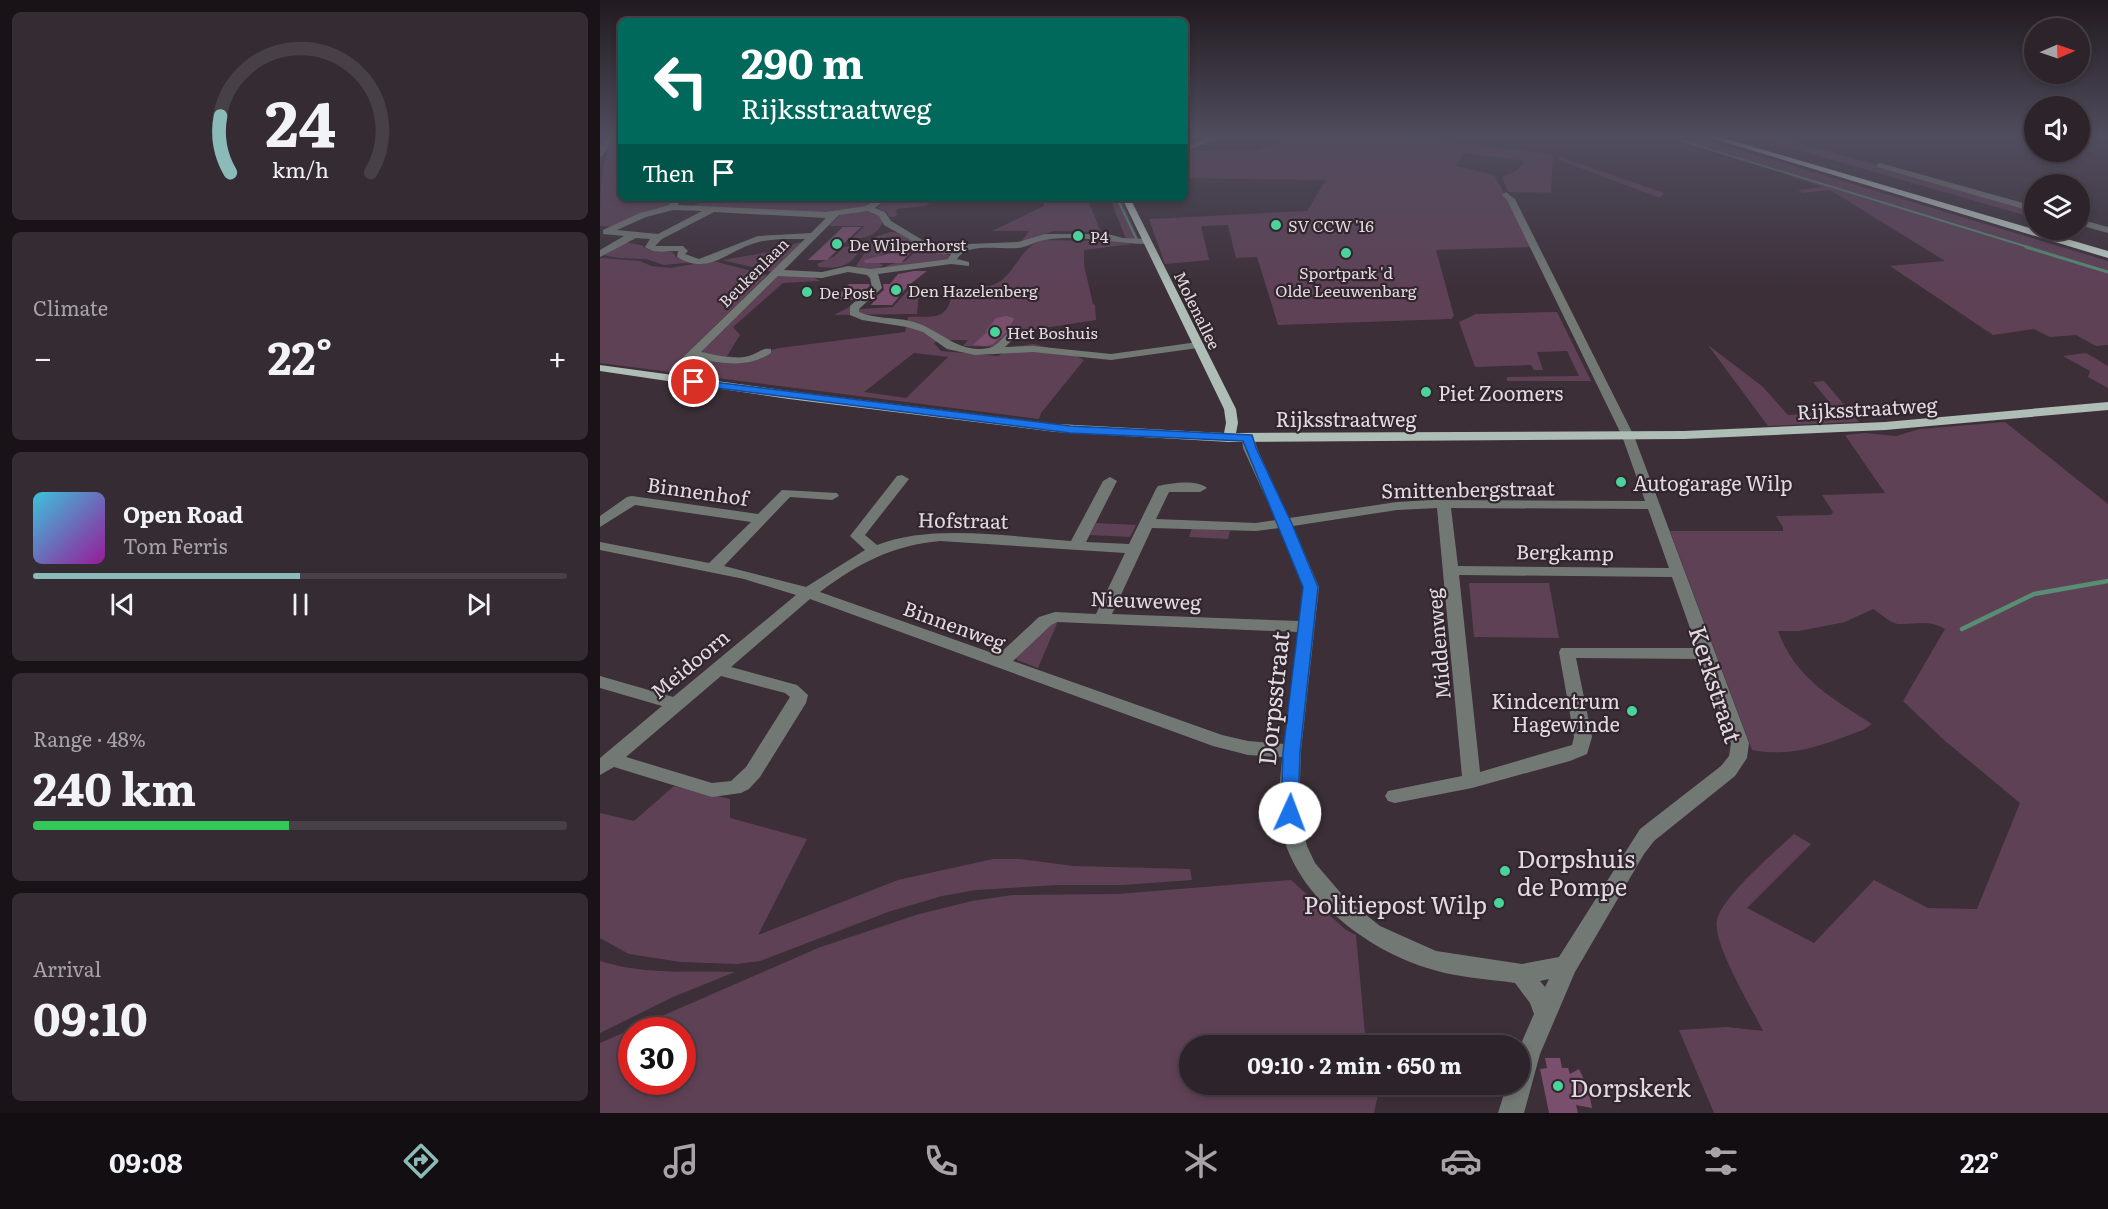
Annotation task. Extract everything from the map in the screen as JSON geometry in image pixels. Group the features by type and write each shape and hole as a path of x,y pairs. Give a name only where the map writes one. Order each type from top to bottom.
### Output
{"highway":[{"path":"1879,187 2108,255"},
{"path":"1908,187 2024,221"},
{"path":"2090,240 2108,245"}],"main road":[{"name":"Molenallee","path":"1127,201 1230,409 1232,423 1229,438"},
{"name":"Rijksstraatweg","path":"600,368 789,395 1065,429 1229,438 1628,436 1885,426 2108,406"}],"street":[{"path":"1957,187 2024,206"},
{"path":"1506,195 1511,199 1628,436"},
{"path":"603,232 675,202 711,210 796,215 836,214 869,208 880,201"},
{"path":"869,208 882,214 887,224 912,237 920,245 954,257 966,264"},
{"path":"711,210 659,237 652,242 650,247 680,248 682,249 681,257 703,261 719,257 755,239 813,236"},
{"name":"Beukenlaan","path":"679,367 836,214"},
{"path":"2090,225 2108,230"},
{"path":"603,232 659,237"},
{"path":"600,254 632,236"},
{"path":"1147,242 1123,242 1108,237 1050,236 1024,244 975,246 954,257 894,269 882,274 854,308 854,313 862,317 895,321 927,330 951,347 961,350 993,352 1043,349 1111,357 1198,345"},
{"path":"774,273 822,275 848,269 877,282"},
{"path":"993,352 1016,332"},
{"path":"693,354 744,360 758,358 767,351"},
{"name":"Kerkstraat","path":"1530,1054 1566,966 1642,841 1728,771 1738,758 1740,743 1628,436"},
{"name":"Dorpsstraat","path":"1248,438 1250,448 1311,587 1292,752 1290,813 1297,846 1307,868 1337,904 1372,933 1417,955 1455,965 1522,974 1566,966"},
{"path":"873,550 857,536 902,479"},
{"path":"1077,544 1110,481"},
{"path":"1102,618 1133,549 1166,487 1200,488"},
{"name":"Binnenhof","path":"713,568 787,493 832,496"},
{"name":"Binnenhof","path":"600,523 632,500 762,519"},
{"name":"Smittenbergstraat","path":"1148,523 1248,527 1285,524 1397,506 1444,504 1654,506"},
{"name":"Middenweg","path":"1444,504 1472,781"},
{"name":"Hofstraat","path":"808,593 844,567 873,550 908,540 939,537 1133,549"},
{"name":"Binnenweg","path":"600,546 747,575 808,593 1233,745 1292,752"},
{"name":"Bergkamp","path":"1451,570 1679,573"},
{"name":"Meidoorn","path":"605,764 808,593"},
{"name":"Nieuweweg","path":"999,663 1049,619 1102,618 1307,627"},
{"path":"1395,796 1472,781 1570,754 1580,749 1583,737 1567,652 1708,654"},
{"path":"605,764 712,790 734,788 748,779 797,703 799,695 791,689 717,669"},
{"path":"600,682 675,705"},
{"path":"1522,974 1540,998 1545,1013"},
{"name":"Kerkstraat","path":"1512,1113 1516,1095"}],"shaded area":[{"path":"601,187 618,187 618,201 671,201 670,205 640,213 613,227 600,226"},
{"name":"Sportpark 'd Olde Leeuwenbarg","path":"1322,187 1500,187 1533,247 1436,250 1454,316 1451,319 1278,325 1257,257 1236,258 1228,225 1201,226 1209,260 1165,264 1149,219 1307,211"},
{"name":"Sportpark 'd Olde Leeuwenbarg","path":"1506,187 1551,187 1551,193 1508,192"},
{"path":"1631,187 1646,187 1664,193 1660,198"},
{"path":"1822,187 1862,187 2024,236 2024,240 2038,240 2108,261 2108,345 2096,346 2076,335 2050,337 2034,329 1993,335 1890,266 1945,261 1830,190 1802,193 1798,190"},
{"path":"1926,187 1953,187 2024,207 2024,215"},
{"path":"702,201 875,201 866,206 845,211 819,213 691,207"},
{"path":"885,201 931,202 926,206 897,209 895,213 898,213 895,217 889,217 887,212 877,208"},
{"path":"1043,201 1088,201 1101,232 1054,231 1022,241 1029,231 992,231 1044,206"},
{"path":"1111,201 1122,201 1139,240 1125,237"},
{"path":"867,211 883,220 875,233 871,235 852,238 865,226 829,226 840,215"},
{"path":"890,232 904,235 915,244 940,251 951,257 945,261 886,267 905,261 914,253 893,252 874,260 883,265 877,268 867,269 856,266 875,237"},
{"path":"1042,240 1112,241 1133,244 1084,250 1084,265 1095,305 1096,320 1018,332 1017,337 1004,347 963,346 968,340 940,340 934,343 941,351 998,356 1013,347 1033,344 1068,352 1084,360 1041,413 1039,419 600,363 600,258 640,261 651,266 670,268 713,261 767,275 673,367 683,369 780,274 811,276 820,281 783,283 733,327 740,335 727,356 741,358 779,348 905,332 908,317 933,316 944,312 953,290 986,287 998,283 1008,274 1025,251","holes":["914,353 948,357 906,398 864,392"]},
{"path":"805,241 772,272 722,260 764,253"},
{"path":"624,242 641,245 649,250 672,252 677,258 694,262 664,265 646,259 602,255"},
{"path":"856,246 860,249 852,260 843,266 826,268 819,267 817,264 835,256 843,247"},
{"path":"908,290 919,291 917,314 834,315 853,305 861,309 893,307"},
{"path":"1557,312 1591,381 1507,381 1507,377 1579,376 1567,351 1537,352 1543,370 1534,370 1531,365 1475,367 1459,322 1476,314"},
{"path":"1708,345 1763,387 1788,415 1837,412 1813,382 1824,381 1859,422 1768,426"},
{"path":"2086,353 2108,366 2108,388 2088,377 2090,371 2063,356"},
{"path":"2005,422 2108,504 2108,1113 1714,1113 1679,1030 1727,1027 1763,1031 1726,959 1717,930 1717,920 1721,910 1739,887 1794,834 1811,844 1747,908 1814,943 1874,880 1928,908 1977,909 2020,803 1944,740 1903,701 1945,629 1927,623 1898,624 1873,609 1845,622 1799,631 1778,631 1786,648 1805,675 1829,696 1872,724 1863,730 1836,740 1796,751 1752,750 1670,531 1783,531 1776,516 1831,515 1833,512 1822,495 1885,493 1845,435 1865,433 1896,436 1920,429"},
{"path":"1096,523 1136,525 1130,537 1090,535"},
{"path":"1192,528 1230,531 1228,539 1189,537"},
{"path":"1469,583 1549,583 1559,638 1474,637"},
{"path":"1058,621 1038,668 1017,660 1016,657 1050,623"},
{"path":"674,786 730,799 730,818 807,839 758,935 898,880 993,859 1020,859 1073,866 1190,869 1192,880 1123,885 1058,885 976,890 942,896 888,912 760,961 736,964 681,962 629,954 600,938 600,813 634,821"},
{"path":"1291,880 1346,930 1356,935 1365,1035 1179,1035 1179,1095 1378,1095 1374,1113 600,1113 600,1043 618,1035 618,1095 696,1095 696,1017 660,1017 818,948 919,914 972,901 1013,895 1117,894"},
{"path":"600,961 650,970 735,972 673,997 632,1017 618,1017 618,1024 600,1033"}],"building":[{"name":"De Wilperhorst","path":"843,227 861,227 827,260 808,260"},
{"path":"891,253 910,253 901,263 865,263 864,260"},
{"name":"Den Hazelenberg","path":"927,271 909,285 892,305 871,305 875,300 872,300 884,290 883,284 890,284 898,274"},
{"path":"849,284 869,284 870,286 853,300 834,300"},
{"name":"Het Boshuis","path":"1006,316 1014,318 1009,330 993,344 973,345 987,332 996,318"},
{"name":"Dorpskerk","path":"1545,1058 1560,1058 1562,1068 1568,1068 1570,1074 1579,1069 1588,1088 1592,1108 1576,1105 1578,1113 1549,1113 1540,1069 1547,1068"}],"waterway":[{"path":"1832,187 2031,248"},
{"path":"1118,201 1136,238"},
{"path":"2026,247 2108,272"},
{"path":"1962,629 2034,594 2108,581"}],"place":[{"name":"SV CCW '16","path":"1276,225"},
{"name":"P4","path":"1078,236"},
{"name":"De Wilperhorst","path":"837,244"},
{"name":"Sportpark 'd Olde Leeuwenbarg","path":"1346,253"},
{"name":"Den Hazelenberg","path":"896,290"},
{"name":"De Post","path":"807,292"},
{"name":"Het Boshuis","path":"995,332"},
{"name":"Piet Zoomers","path":"1426,392"},
{"name":"Autogarage Wilp","path":"1621,482"},
{"name":"Kindcentrum Hagewinde","path":"1632,711"},
{"name":"Dorpshuis de Pompe","path":"1505,871"},
{"name":"Politiepost Wilp","path":"1499,903"},
{"name":"Dorpskerk","path":"1558,1086"}],"route":[{"path":"694,382 1070,430 1248,438 1250,448 1311,587 1292,752 1290,813"}]}
